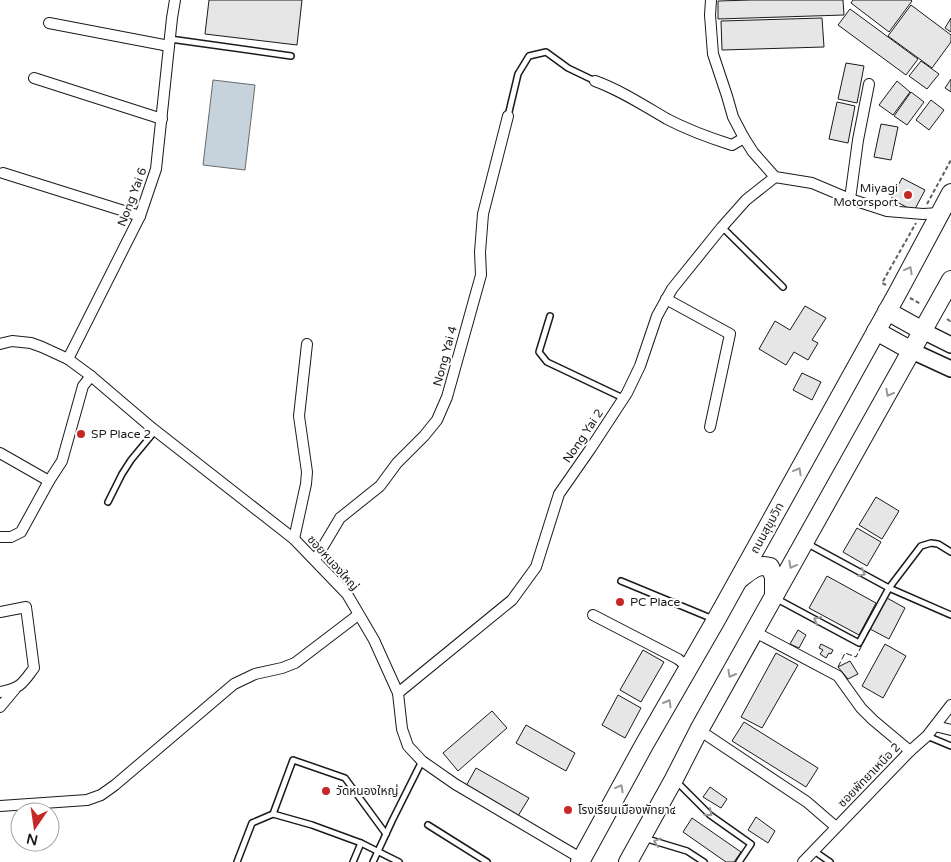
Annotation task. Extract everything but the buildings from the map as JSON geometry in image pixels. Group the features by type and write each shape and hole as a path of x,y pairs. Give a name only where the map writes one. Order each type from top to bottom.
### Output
{"highway":[{"name":"ถนนสุขุมวิท","path":"581,860 898,292 951,193"},
{"path":"628,862 699,730 951,280"},
{"path":"887,311 923,331"},
{"path":"876,331 912,351"},
{"path":"738,580 755,568 764,565 770,567 774,576 774,598"}],"main road":[{"path":"923,331 951,345"},
{"path":"912,351 951,370"}],"street":[{"name":"Nong Yai 6","path":"68,359 140,216 156,169 175,0"},
{"path":"711,0 710,15 713,54 733,117 753,152 775,177 812,183 850,199 887,211 923,214 940,213"},
{"path":"49,23 169,42"},
{"path":"34,78 162,119"},
{"path":"595,81 611,86 670,120 714,139 732,145 744,138"},
{"path":"850,199 858,140 870,84"},
{"name":"Nong Yai 4","path":"315,560 340,518 380,486 397,463 424,436 436,420 447,397 481,275 480,252 483,214 508,116"},
{"path":"3,173 140,216"},
{"name":"Nong Yai 2","path":"398,693 512,600 536,567 559,494 623,398 640,366 656,316 672,289 746,200 775,177"},
{"path":"666,299 730,334 710,428"},
{"name":"ซอยหนองใหญ่","path":"0,344 12,341 31,342 68,359 91,376 155,431 294,539 347,594 374,640 398,693 402,730 408,746 422,761 455,784 581,860"},
{"path":"294,539 307,472 299,416 307,344"},
{"path":"0,538 11,537 21,532 62,461 83,386 91,376"},
{"path":"0,453 49,481"},
{"path":"0,612 26,607 34,668 0,707"},
{"path":"0,806 87,800 101,794 115,785 234,684 255,674 295,663 358,615"},
{"path":"593,615 678,659 689,668"},
{"path":"755,632 838,676 873,720 910,751"},
{"path":"0,692 15,689"},
{"name":"ซอยพัทยาเหนือ 2","path":"803,862 910,751 927,736 951,705"},
{"path":"935,726 951,730"},
{"path":"699,730 807,802 836,827"}],"lane":[{"path":"169,42 290,56"},
{"path":"508,116 518,74 529,56 546,52 568,68 595,81"},
{"path":"722,227 783,287"},
{"path":"550,316 539,352 547,362 623,398"},
{"path":"108,502 131,460 155,431"},
{"path":"805,542 889,588 951,615"},
{"path":"774,598 859,643 889,588 921,546 931,543 938,544 951,552"},
{"path":"621,581 716,620"},
{"path":"927,736 951,746"},
{"path":"273,814 293,760 345,778 386,834"},
{"path":"373,862 422,761"},
{"path":"674,779 710,815 751,844 739,862"},
{"path":"237,862 252,823 273,814 312,824 362,844 399,862"},
{"path":"428,825 487,862"},
{"path":"642,837 687,851 704,862"},
{"path":"353,862 362,844"},
{"path":"814,850 830,862"}],"path":[{"path":"882,283 951,320"}],"shaded area":[{"path":"213,80 255,85 245,170 203,165"}],"fence":[{"path":"838,667 845,653 856,657 870,629"}],"place":[{"name":"Miyagi Motorsport","path":"908,195"},
{"name":"SP Place 2","path":"81,434"},
{"name":"PC Place","path":"620,602"},
{"name":"วัดหนองใหญ่","path":"326,791"},
{"name":"โรงเรียนเมืองพัทยา๔","path":"568,810"}]}
